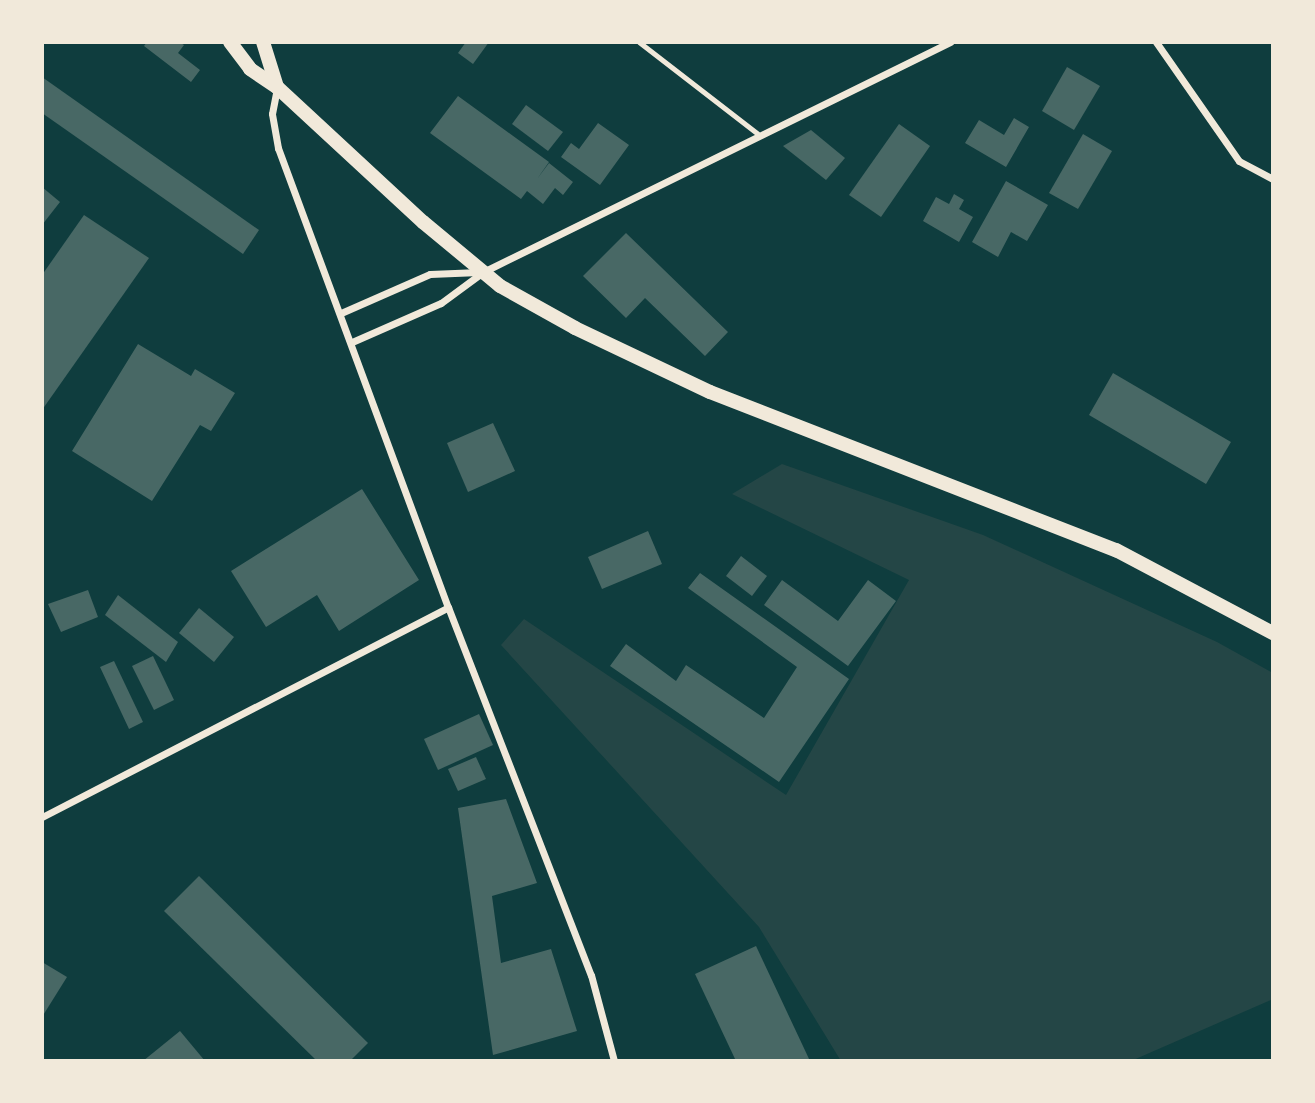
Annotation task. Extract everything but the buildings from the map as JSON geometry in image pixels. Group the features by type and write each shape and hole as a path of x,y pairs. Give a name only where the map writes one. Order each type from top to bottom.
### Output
{"main road":[{"path":"230,42 250,69 277,87 483,272 575,328 665,372 1116,550 1273,633"},
{"path":"263,42 277,87"}],"street":[{"path":"352,342 441,303 483,272 933,45 950,42"},
{"path":"1156,42 1239,161 1273,179"},
{"path":"277,87 272,114 278,148 352,342 447,607 590,975 614,1061"},
{"path":"341,313 430,274 483,272"},
{"path":"42,817 447,607"}],"lane":[{"path":"639,42 758,134"}],"shaded area":[{"path":"782,464 983,535 1217,642 1273,673 1273,999 1131,1061 841,1061 759,927 501,645 524,619 786,795 909,580 732,494"}]}
